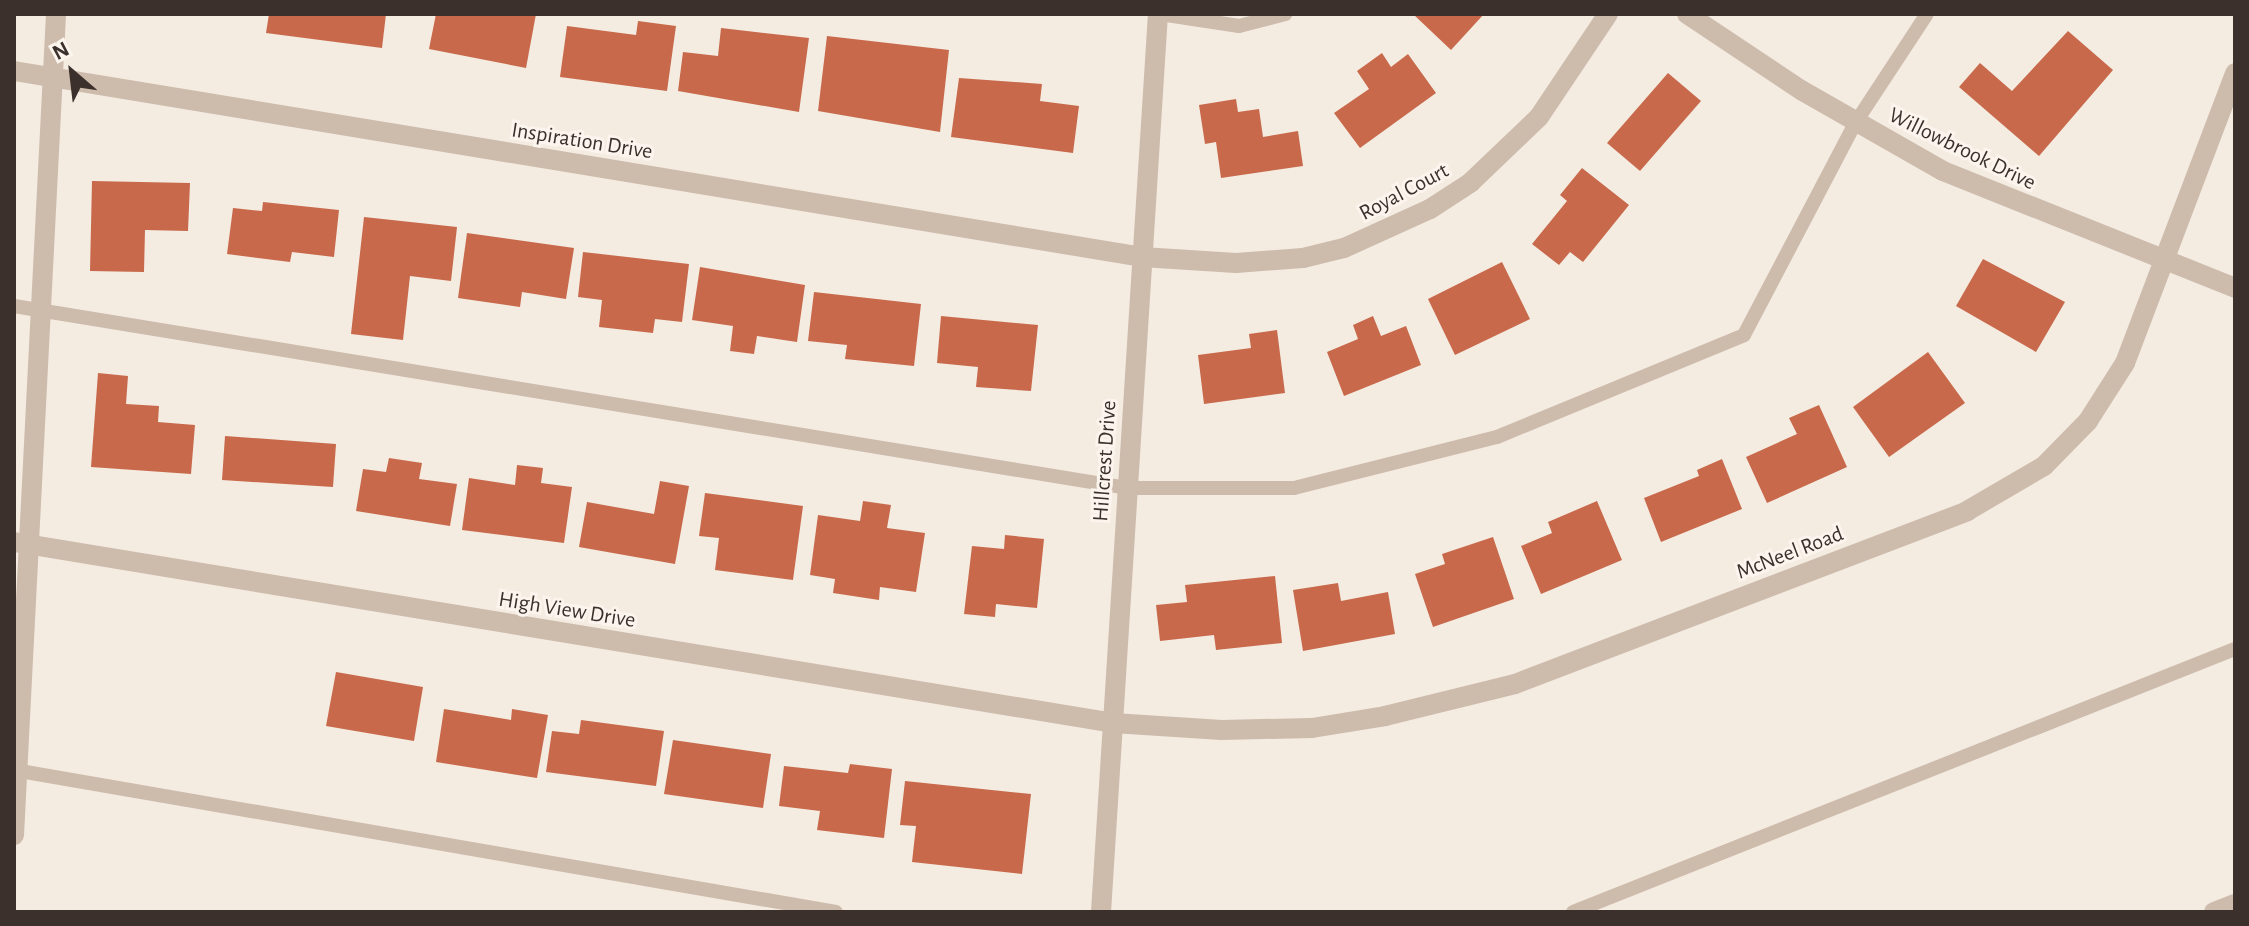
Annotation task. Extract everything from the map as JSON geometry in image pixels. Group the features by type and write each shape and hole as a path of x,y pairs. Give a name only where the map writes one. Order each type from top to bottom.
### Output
{"street":[{"path":"14,835 22,544 41,311 56,14"},
{"name":"Hillcrest Drive","path":"1101,912 1159,14"},
{"name":"Royal Court","path":"1142,257 1236,263 1303,258 1344,248 1430,209 1500,160 1539,117 1608,14"},
{"name":"Willowbrook Drive","path":"1687,14 1856,122 1943,171 2165,263 2235,288"},
{"name":"Inspiration Drive","path":"14,71 1142,257"},
{"name":"McNeel Road","path":"1113,723 1222,730 1312,728 1473,697 1967,511 2044,466 2088,421 2125,363 2235,73"},
{"name":"High View Drive","path":"22,544 1113,723"},
{"path":"2214,912 2235,904"}],"lane":[{"path":"1159,14 1239,26 1285,14"},
{"path":"14,306 1128,488 1294,488 1399,465 1497,437 1744,335 1856,122 1927,14"},
{"path":"1573,912 2235,649"},
{"path":"16,770 836,912"}],"building":[{"path":"269,14 386,14 382,48 266,33"},
{"path":"436,14 536,14 526,68 429,49"},
{"path":"1413,14 1484,14 1451,50"},
{"path":"638,21 676,26 667,91 560,77 567,26 636,35"},
{"path":"721,28 809,38 799,112 678,91 683,52 718,56"},
{"path":"2068,31 2113,70 2039,156 1959,87 1980,63 2012,91"},
{"path":"827,36 949,50 940,132 818,111"},
{"path":"1382,53 1391,67 1408,54 1436,93 1360,148 1334,113 1369,89 1357,71"},
{"path":"1668,73 1701,101 1640,171 1607,143"},
{"path":"959,78 1042,84 1040,101 1079,106 1073,153 951,137"},
{"path":"1236,99 1238,112 1259,109 1263,137 1298,131 1303,166 1221,178 1216,142 1205,144 1199,105"},
{"path":"1582,168 1629,205 1583,262 1570,252 1559,265 1532,244 1567,201 1560,195"},
{"path":"92,181 190,183 188,231 145,230 144,272 90,271"},
{"path":"263,202 339,210 334,257 292,252 290,262 227,254 233,208 262,211"},
{"path":"364,217 457,227 451,281 410,276 403,340 351,334"},
{"path":"467,233 574,248 566,299 522,292 520,307 458,298"},
{"path":"583,252 689,264 682,322 655,319 653,333 599,327 602,300 578,297"},
{"path":"1983,259 2065,302 2036,352 1956,306"},
{"path":"1502,262 1530,319 1455,355 1428,299"},
{"path":"700,267 805,285 797,342 757,336 754,354 730,351 733,326 692,320"},
{"path":"814,292 921,304 914,366 845,359 847,345 808,341"},
{"path":"941,316 1038,325 1031,391 976,387 978,367 937,363"},
{"path":"1373,316 1381,336 1406,326 1421,365 1344,396 1327,352 1358,339 1353,325"},
{"path":"1277,330 1285,393 1204,404 1198,355 1251,348 1249,334"},
{"path":"1928,352 1965,403 1889,457 1853,407"},
{"path":"98,373 128,376 126,404 159,406 158,422 195,425 191,474 91,467"},
{"path":"1819,405 1847,467 1767,503 1746,457 1797,434 1789,418"},
{"path":"225,436 336,444 333,487 222,480"},
{"path":"389,458 422,463 419,479 457,484 450,526 356,511 363,469 386,472"},
{"path":"1722,459 1742,509 1661,542 1644,498 1699,476 1697,470"},
{"path":"517,465 543,468 541,483 572,487 564,543 462,530 469,478 515,485"},
{"path":"660,481 689,486 675,564 579,547 587,502 654,514"},
{"path":"705,493 803,506 793,580 715,570 719,538 699,536"},
{"path":"863,501 891,505 887,528 925,533 916,592 880,587 879,600 833,593 835,579 810,575 818,515 860,521"},
{"path":"1597,501 1622,560 1541,594 1521,546 1552,533 1548,522"},
{"path":"1005,535 1044,539 1037,608 996,604 995,617 964,614 972,546 1004,549"},
{"path":"1493,537 1514,599 1433,627 1415,574 1445,564 1442,554"},
{"path":"1275,576 1282,643 1216,650 1214,635 1160,641 1156,605 1187,602 1185,585"},
{"path":"1338,583 1341,601 1388,592 1395,634 1303,651 1293,590"},
{"path":"336,672 423,687 414,741 326,726"},
{"path":"444,709 511,720 512,709 548,715 537,778 436,762"},
{"path":"581,720 664,731 656,786 546,772 552,731 579,734"},
{"path":"673,740 771,754 763,808 664,794"},
{"path":"850,764 892,769 884,838 817,830 820,811 779,806 784,766 848,773"},
{"path":"905,781 1031,794 1022,874 912,862 916,826 900,825"}]}
